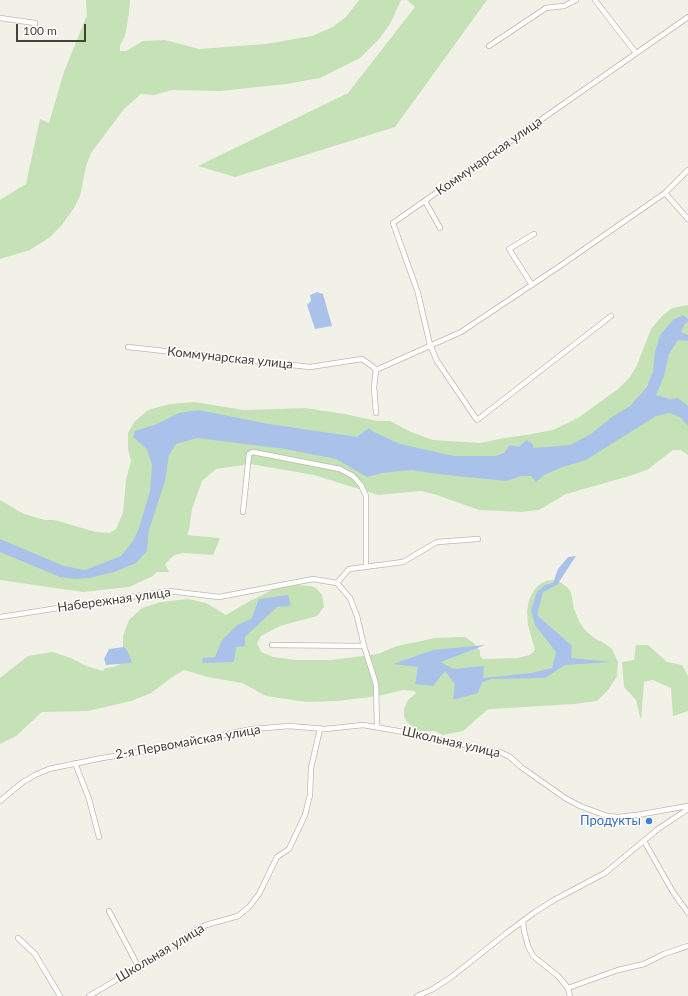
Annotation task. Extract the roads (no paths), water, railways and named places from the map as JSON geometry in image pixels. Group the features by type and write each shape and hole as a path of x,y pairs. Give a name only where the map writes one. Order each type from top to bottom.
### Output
{"street":[{"path":"489,46 546,8 564,6 576,0"},
{"path":"595,0 636,53"},
{"name":"Коммунарская улица","path":"611,316 478,420 437,361 430,345 418,293 393,223 688,17"},
{"path":"0,18 34,23 33,32"},
{"path":"376,413 374,387 376,370 461,332 665,193 688,170"},
{"path":"665,193 688,219"},
{"path":"425,201 440,228"},
{"path":"532,284 510,249 534,234"},
{"name":"Коммунарская улица","path":"128,347 310,366 362,359 376,370"},
{"path":"243,512 250,454 253,452 340,468 353,476 361,485 366,496 366,567"},
{"path":"377,726 376,684 364,646 357,616 350,598 337,583 349,569 403,562 438,542 478,539"},
{"name":"Набережная улица","path":"0,617 169,591 219,597 313,579 337,583"},
{"path":"272,645 364,646"},
{"name":"Школьная улица","path":"363,725 377,726 502,753 510,757 565,798 580,806 607,816 618,817 637,815 688,807"},
{"name":"2-я Первомайская улица","path":"0,801 23,782 35,775 49,769 75,763 186,745 253,729 289,726 320,729 363,725"},
{"name":"Школьная улица","path":"89,996 154,958 196,930 206,925 238,916 249,907 258,894 277,857 289,849 305,815 310,795 312,768 320,729"},
{"path":"75,763 89,798 99,837"},
{"name":"Школьная улица","path":"418,996 450,978 523,921 554,900 605,873 658,829 688,807"},
{"path":"644,841 673,892 688,913"},
{"path":"109,911 138,966"},
{"path":"523,921 528,946 533,956 558,976 568,988 570,996"},
{"path":"18,938 35,954 60,996"},
{"path":"568,988 618,970 644,964 688,946"}],"water":[{"path":"317,292 323,294 332,326 315,329 307,305 311,301 310,295"},
{"path":"683,315 688,319 688,322 685,324 681,332 688,335 688,341 678,340 669,354 664,376 656,395 670,399 678,398 688,406 688,426 680,417 669,413 656,416 586,460 560,468 544,475 536,482 531,476 521,476 506,481 411,470 382,473 367,477 336,459 285,449 197,438 176,444 169,455 165,481 149,530 147,551 136,563 114,572 89,578 75,579 60,577 0,552 0,539 64,566 85,570 121,556 133,541 139,528 150,491 152,465 147,449 133,437 135,431 157,424 179,413 198,410 269,424 357,437 369,428 372,431 400,444 454,456 496,456 504,453 510,445 519,447 526,440 532,443 534,448 570,445 591,434 612,417 630,406 647,387 653,371 655,352 660,335 673,320"},
{"path":"576,556 557,585 543,592 537,615 572,646 571,658 611,662 565,665 545,678 492,679 482,682 478,693 453,700 455,684 445,671 433,686 415,684 418,667 393,664 433,650 485,645 441,662 453,669 484,666 483,678 532,673 552,668 556,652 535,625 531,610 537,592 545,585 553,583 558,569 568,557"},
{"path":"288,595 291,606 277,607 245,637 245,646 236,647 234,662 202,663 203,658 215,657 222,640 237,625 251,619 259,599"},
{"path":"124,647 128,652 132,663 106,665 104,659 109,649"}],"place":[{"name":"Продукты","path":"649,821"}]}
